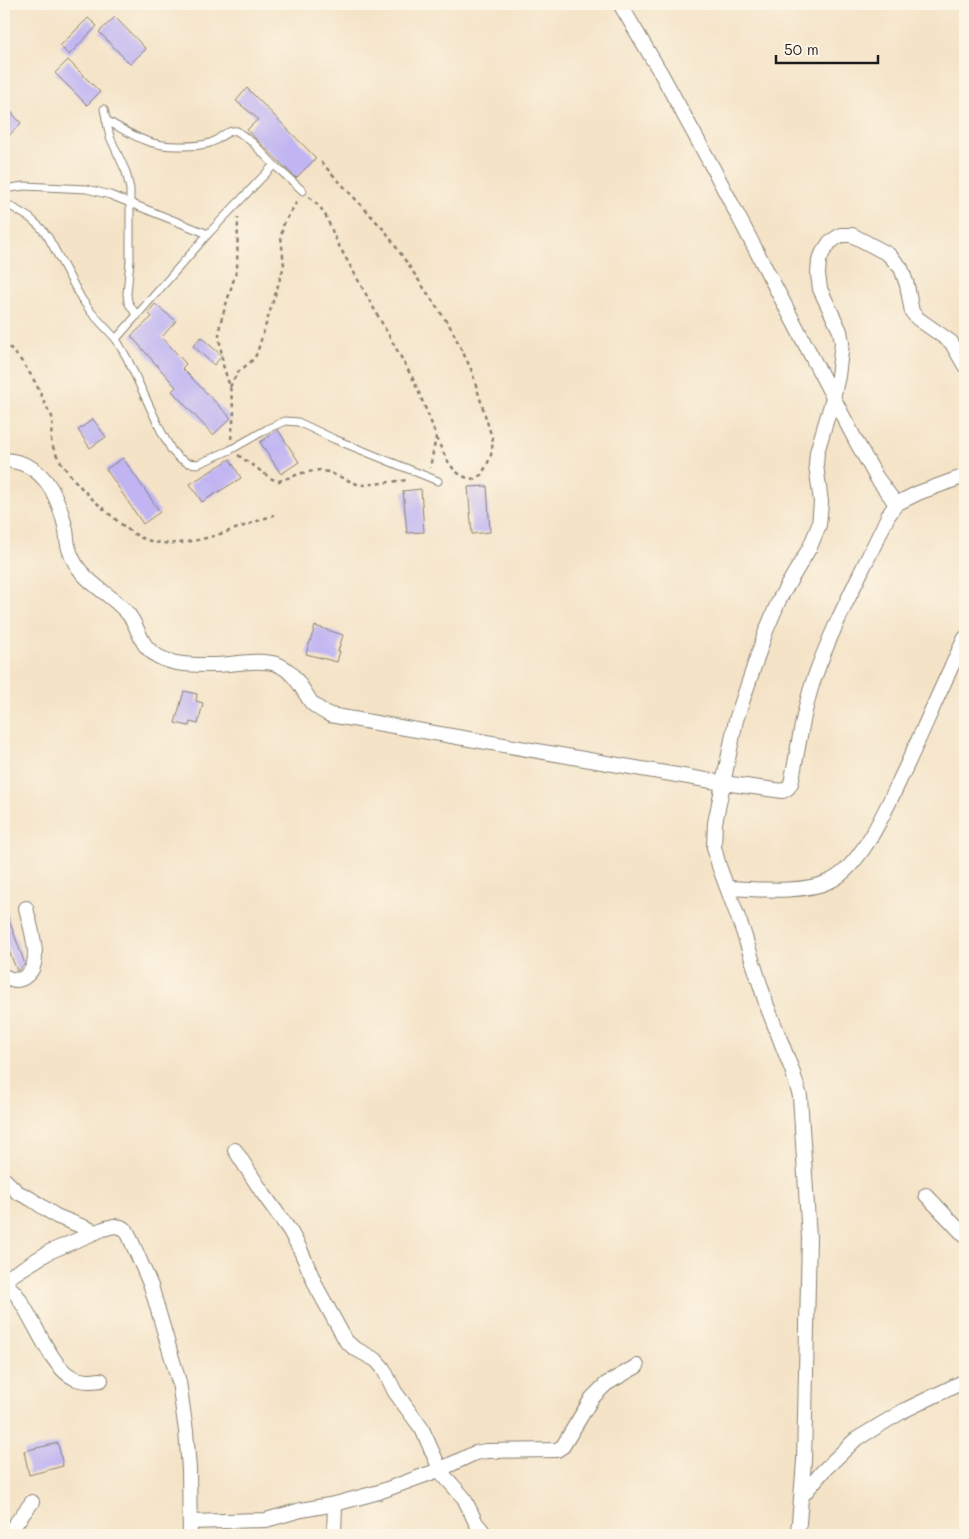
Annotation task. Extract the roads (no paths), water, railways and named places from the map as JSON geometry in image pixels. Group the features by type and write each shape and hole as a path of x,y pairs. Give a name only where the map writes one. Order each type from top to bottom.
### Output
{"street":[{"path":"620,4 714,170 877,478 896,504"},
{"path":"797,1535 804,1461 809,1238 800,1096 792,1070 766,1006 743,930 714,847 715,823 736,720 766,631 780,598 810,547 818,525 821,502 816,465 817,452 834,398 842,343 840,330 820,289 818,274 819,261 830,242 841,235 852,234 888,254 901,268 907,285 912,312 917,318 951,342 965,366"},
{"path":"4,460 14,460 25,464 38,472 49,484 58,502 69,549 75,564 93,584 113,599 130,616 145,645 156,656 173,663 210,666 265,662 277,664 296,679 318,708 330,714 723,783 783,791 788,788 794,769 807,700 817,671 841,613 888,516 896,504 918,493 965,476"},
{"path":"728,888 791,889 809,887 827,883 846,870 856,858 880,820 965,638"},
{"path":"4,976 14,980 22,979 30,973 34,965 36,955 26,908"},
{"path":"235,1150 290,1231 346,1341 354,1348 376,1360 383,1368 394,1392 422,1429 439,1469 464,1498 476,1522 486,1535"},
{"path":"4,1179 17,1192 56,1216 96,1232"},
{"path":"926,1195 965,1236"},
{"path":"101,1380 83,1381 65,1373 56,1362 14,1292 4,1281 49,1252 114,1226 121,1227 127,1231 151,1286 180,1382 189,1469 190,1529 266,1520 301,1510 335,1504 379,1492 475,1453 486,1451 556,1450 563,1446 592,1398 606,1384 637,1366"},
{"path":"802,1496 822,1471 855,1440 902,1411 965,1381"},
{"path":"6,1535 32,1502"},
{"path":"334,1535 335,1504"}],"lane":[{"path":"104,109 110,137 129,180 130,260 127,298 137,316"},
{"path":"106,120 137,138 164,146 211,143 230,132 237,131 253,143 303,192"},
{"path":"116,339 208,234 274,165"},
{"path":"4,189 24,186 87,189 110,194 208,234"},
{"path":"4,202 30,218 48,238 81,298 116,339 127,358 162,434 172,451 179,458 188,463 198,464 230,450 269,428 286,421 298,422 334,439 438,481"}]}
